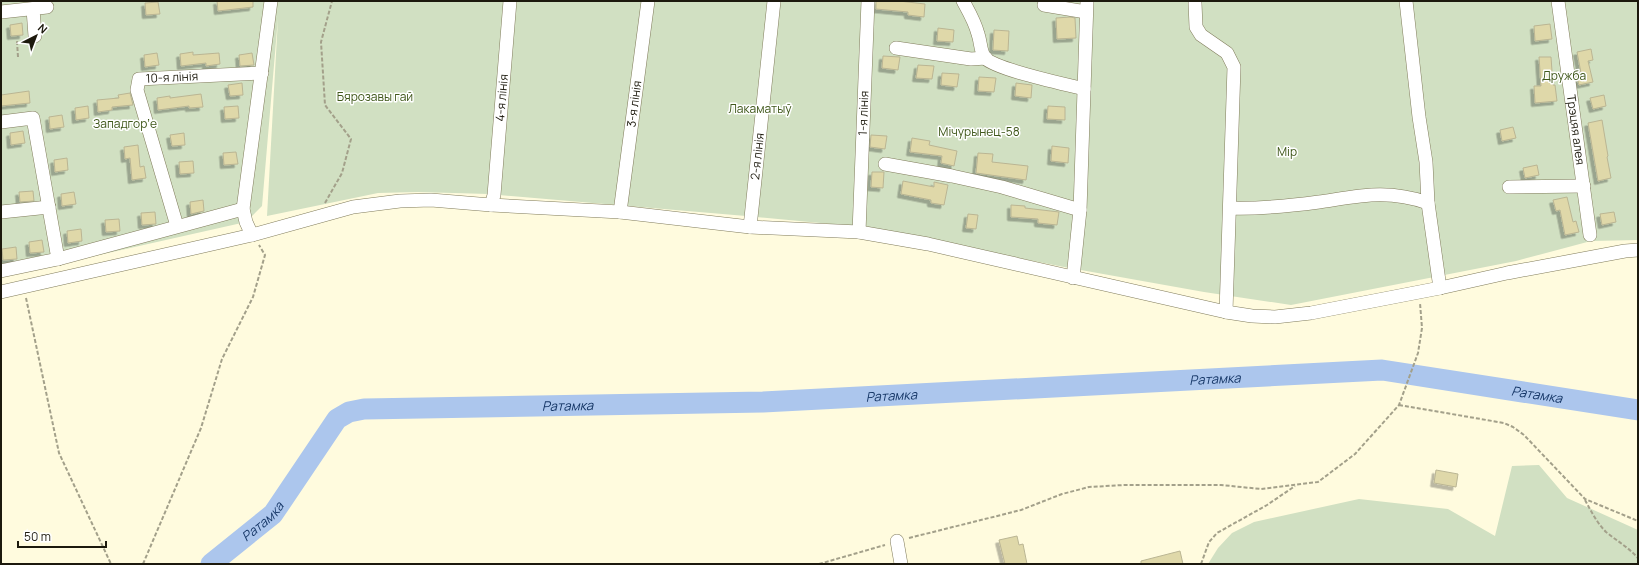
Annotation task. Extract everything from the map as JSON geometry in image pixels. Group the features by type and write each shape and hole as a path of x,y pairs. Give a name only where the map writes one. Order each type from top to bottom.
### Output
{"street":[{"path":"252,235 246,222 243,209 271,1"},
{"name":"4-я лінія","path":"492,200 510,1"},
{"name":"3-я лінія","path":"620,209 648,1"},
{"name":"2-я лінія","path":"751,221 774,1"},
{"name":"1-я лінія","path":"859,229 868,1"},
{"path":"963,1 971,14 979,35 982,51 986,58 1001,67 1084,89"},
{"path":"1406,1 1419,117 1426,162 1428,203 1440,288"},
{"name":"Трэцяя алея","path":"1558,1 1590,235"},
{"path":"1195,3 1196,27 1201,35 1227,53 1234,67 1226,312"},
{"path":"1044,5 1086,7 1080,210 1073,278"},
{"path":"1,12 48,8"},
{"path":"32,38 33,9"},
{"path":"896,48 971,59 986,58"},
{"name":"10-я лінія","path":"177,226 137,90 139,79 262,73"},
{"path":"1,122 33,118 58,259"},
{"path":"885,164 952,176 995,186 1080,210"},
{"path":"1509,187 1584,186"},
{"path":"1230,208 1272,207 1381,194 1411,197 1428,203"},
{"path":"1,292 252,235 353,207 400,201 431,200 492,200 859,229 1226,312 1252,316 1275,317 1312,313 1440,288 1507,273 1625,251 1638,250"},
{"path":"1,212 49,207"},
{"path":"1,271 58,259 243,209"},
{"path":"897,541 901,564"}],"path":[{"path":"316,217 342,173 351,139 325,105 321,42 332,1"},
{"path":"18,57 17,42 32,38"},
{"path":"143,564 200,428 222,359 254,297 266,255 252,235"},
{"path":"24,288 59,453 111,564"},
{"path":"819,564 897,541 1021,510 1062,494 1089,487 1124,485 1221,485 1261,489 1296,486 1318,482 1355,454 1399,406 1407,388 1418,353 1422,328 1421,307 1418,292"},
{"path":"1399,406 1504,423 1513,427 1524,435 1585,499 1595,519 1606,531 1638,558"},
{"path":"1201,564 1209,542 1217,533 1267,505 1296,486"},
{"path":"1585,499 1638,521"}],"green space":[{"path":"1,1 1638,1 1638,240 1591,241 1516,261 1291,305 1204,292 1064,267 863,227 746,216 488,194 418,192 378,193 267,216 278,18 262,206 246,222 1,277"},
{"path":"1539,465 1567,498 1638,530 1638,564 1208,564 1218,548 1232,533 1254,522 1359,499 1448,509 1495,536 1512,466"}],"building":[{"path":"217,1 253,1 253,7 218,11"},
{"path":"876,1 899,1 925,4 924,17 908,15 908,12 876,9"},
{"path":"158,2 160,14 146,15 145,3"},
{"path":"1056,18 1075,18 1076,38 1057,39"},
{"path":"22,23 23,35 11,36 10,25"},
{"path":"1550,24 1552,39 1535,41 1534,26"},
{"path":"938,28 954,30 953,42 937,41"},
{"path":"994,30 1009,31 1008,51 993,50"},
{"path":"1591,49 1593,60 1588,61 1593,82 1579,85 1576,74 1581,73 1577,52"},
{"path":"193,52 193,55 219,53 220,64 206,66 206,63 181,66 180,54"},
{"path":"157,53 159,65 145,67 144,55"},
{"path":"252,53 254,65 240,66 239,55"},
{"path":"883,56 900,57 898,70 882,68"},
{"path":"1539,57 1551,57 1553,85 1555,85 1557,101 1535,103 1534,86 1541,86"},
{"path":"918,65 934,66 932,79 916,78"},
{"path":"942,73 959,74 957,87 941,85"},
{"path":"979,77 996,78 994,92 978,91"},
{"path":"242,83 243,95 230,96 228,85"},
{"path":"1016,83 1032,85 1031,98 1015,96"},
{"path":"29,91 30,103 1,106 1,95"},
{"path":"130,93 133,105 112,107 112,110 98,112 97,100 119,98 118,95"},
{"path":"201,94 203,107 189,108 189,106 158,110 157,98"},
{"path":"1604,95 1606,106 1593,109 1590,98"},
{"path":"88,106 89,118 76,120 75,108"},
{"path":"238,106 239,118 225,119 224,107"},
{"path":"1048,106 1065,107 1065,120 1047,119"},
{"path":"62,115 64,127 50,129 49,117"},
{"path":"1602,120 1611,178 1598,181 1588,123"},
{"path":"1513,127 1516,138 1502,141 1500,130"},
{"path":"23,131 25,143 11,145 10,133"},
{"path":"184,133 185,145 172,146 170,135"},
{"path":"871,135 887,136 885,149 870,147"},
{"path":"912,138 930,141 929,145 957,151 954,166 941,163 942,156 910,152"},
{"path":"138,145 140,167 144,166 146,178 132,180 130,158 125,159 124,147"},
{"path":"1052,146 1069,148 1068,163 1051,161"},
{"path":"236,152 238,164 224,165 223,153"},
{"path":"978,153 993,154 992,162 1028,166 1026,180 976,173"},
{"path":"67,158 68,170 55,172 54,160"},
{"path":"193,161 194,173 180,174 179,162"},
{"path":"1537,165 1539,175 1525,178 1523,168"},
{"path":"872,172 884,172 883,188 871,187"},
{"path":"903,181 934,187 934,182 948,185 944,205 931,203 931,200 901,194"},
{"path":"33,191 34,201 20,202 19,192"},
{"path":"74,192 76,204 62,206 61,194"},
{"path":"1567,197 1573,222 1576,221 1579,232 1565,235 1560,210 1556,211 1553,200"},
{"path":"203,200 204,211 191,214 190,202"},
{"path":"1011,205 1059,212 1057,225 1038,223 1038,219 1011,217"},
{"path":"155,212 156,224 142,225 141,213"},
{"path":"1614,212 1616,222 1602,225 1600,214"},
{"path":"968,214 978,215 976,229 966,228"},
{"path":"119,219 120,231 106,232 105,220"},
{"path":"81,229 82,241 68,243 67,231"},
{"path":"42,240 44,252 30,253 29,242"},
{"path":"16,247 17,259 3,260 2,249"},
{"path":"1436,470 1458,474 1456,487 1434,483"},
{"path":"1017,536 1019,545 1023,544 1027,564 1005,564 999,540"},
{"path":"1180,551 1183,564 1141,564 1141,561"}],"waterway":[{"name":"Ратамка","path":"211,564 273,514 337,419 349,412 364,409 763,402 1382,370 1638,410"}],"park label":[{"name":"Дружба","path":"1564,76"},
{"name":"Бярозавы гай","path":"375,97"},
{"name":"Лакаматыў","path":"760,109"},
{"name":"Западгорʼе","path":"125,124"},
{"name":"Мічурынец-58","path":"979,132"},
{"name":"Мір","path":"1287,152"}]}
